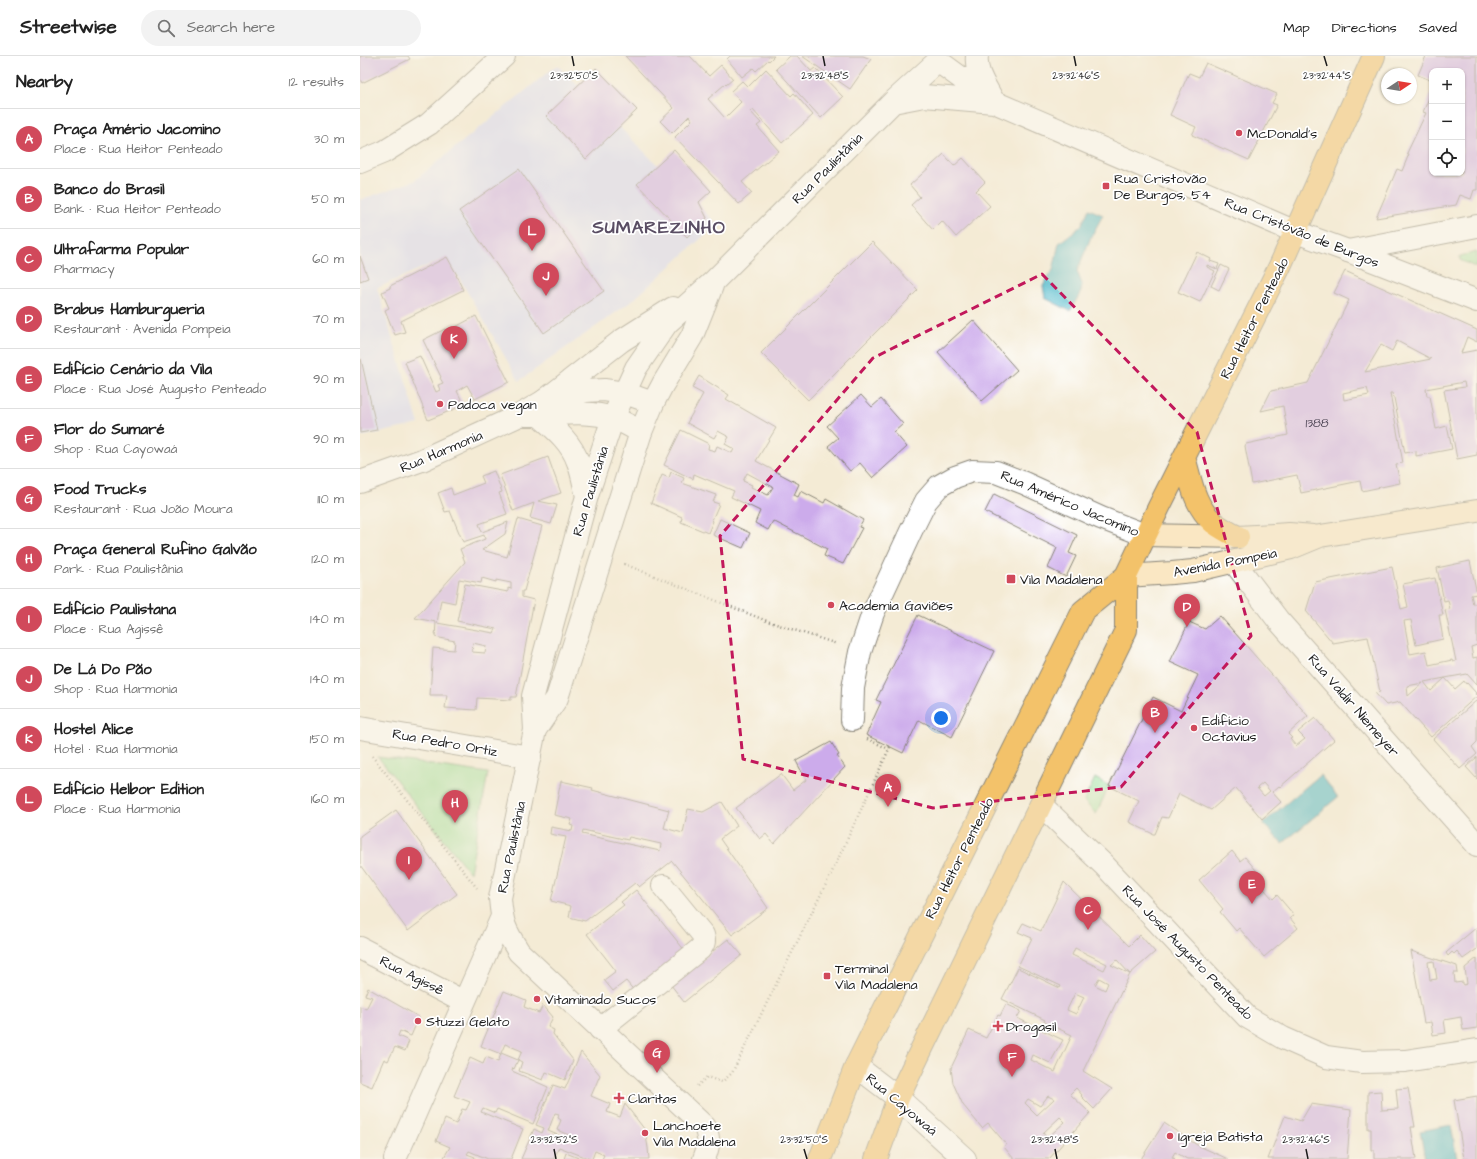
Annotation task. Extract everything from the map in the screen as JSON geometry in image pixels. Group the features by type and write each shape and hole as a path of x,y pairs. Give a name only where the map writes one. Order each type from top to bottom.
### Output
{"main road":[{"name":"Rua Heitor Penteado","path":"876,1159 898,1098 1126,630 1126,576 1296,232 1374,56"},
{"path":"1184,456 1199,506 1206,516 1216,524 1238,537"},
{"name":"Avenida Pompeia","path":"1145,536 1238,537 1289,534 1320,536 1477,512"},
{"name":"Avenida Pompeia","path":"1126,576 1172,574 1234,562 1291,548 1320,536"},
{"name":"Rua Heitor Penteado","path":"820,1159 856,1066 1083,611 1126,576"}],"street":[{"path":"360,162 384,152 430,124 504,56"},
{"path":"977,56 979,74 994,102"},
{"name":"Rua Cristóvão de Burgos","path":"940,59 994,102 1296,232 1348,250 1477,301"},
{"name":"Rua Paulistânia","path":"502,919 500,898 535,730 533,696 587,496 613,418 636,368 667,323 713,282 894,102 940,59"},
{"path":"894,102 924,96 994,102"},
{"path":"1348,250 1477,226"},
{"path":"587,496 578,461 572,449 563,437 535,411 621,342 713,282"},
{"name":"Rua Paulistânia","path":"535,730 557,698 641,432 653,402 692,336 713,282"},
{"name":"Rua Harmonia","path":"360,482 422,460 535,411 586,391 604,390 625,393 653,402"},
{"name":"Rua Harmonia","path":"535,411 579,413 613,418 641,432"},
{"name":"Rua Américo Jacomino","path":"852,720 853,688 860,652 874,613 926,500 940,486 955,476 972,471 996,472 1145,536"},
{"name":"Rua Valdir Niemeyer","path":"1234,562 1278,620 1477,845"},
{"name":"Rua Pedro Ortiz","path":"360,728 530,757"},
{"name":"Rua José Augusto Penteado","path":"1041,804 1104,865 1247,1017 1282,1038 1326,1057 1362,1062 1405,1061 1477,1050"},
{"path":"600,1029 700,949 704,944 704,938 702,935 663,886"},
{"path":"502,919 507,933 519,952 705,1127 709,1137 708,1148 704,1159"},
{"path":"395,1159 502,919"},
{"name":"Rua Agissê","path":"360,948 464,1002"},
{"name":"Rua Cayowaá","path":"856,1066 898,1098 965,1159"}],"path":[{"path":"602,555 767,621 860,652"},
{"path":"678,1102 707,1077 722,1082 732,1073 833,870 890,747"},
{"path":"370,754 477,888"}],"highlighted area":[{"path":"1042,274 1197,432 1251,636 1121,787 933,808 743,759 720,536 873,358"}],"shaded area":[{"path":"557,65 717,224 632,301 519,381 447,257 377,288 419,424 360,437 360,200 414,181"}],"green space":[{"path":"1477,252 1477,268 1460,260 1460,256"},
{"path":"378,757 488,773 470,873"},
{"path":"1095,778 1109,786 1096,814 1084,801"}],"water":[{"path":"1089,209 1103,215 1091,237 1077,271 1082,284 1081,292 1070,311 1045,298 1043,286 1053,270 1059,243 1081,226"},
{"path":"1320,775 1338,797 1282,844 1263,823"},
{"path":"1451,1125 1457,1159 1425,1159 1420,1131"}],"building":[{"path":"360,56 408,56 410,59 362,83 360,79"},
{"path":"625,56 690,56 709,76 721,65 733,79 708,99 725,118 741,102 731,91 742,81 748,87 766,69 791,96 794,93 813,115 782,143 752,109 750,111 761,123 757,126 779,151 742,182 752,193 739,204 675,137 692,120 689,116 672,133 660,121 674,108"},
{"path":"730,56 774,56 756,71 753,68 742,77 727,59"},
{"path":"790,56 797,56 811,71 815,68 843,97 821,118 776,69"},
{"path":"802,56 863,56 871,59 850,89"},
{"path":"1426,56 1477,56 1477,190 1474,190 1471,199 1460,195 1456,205 1376,218 1397,169 1402,171 1409,154 1407,153 1426,113 1423,112 1429,98 1429,176 1465,176 1465,68 1429,68 1429,80 1418,75"},
{"path":"1206,63 1277,94 1272,103 1277,105 1249,160 1192,135 1196,127 1170,115 1189,73 1199,77"},
{"path":"596,68 637,110 586,159 546,116"},
{"path":"674,150 711,191 699,202 707,218 687,237 637,184"},
{"path":"944,154 954,166 963,158 985,182 976,191 990,206 956,237 942,221 933,230 911,205 920,197 910,185"},
{"path":"519,169 604,291 544,333 459,211"},
{"path":"872,242 918,290 808,400 761,353"},
{"path":"1197,252 1211,259 1210,261 1219,264 1217,269 1207,265 1207,267 1215,271 1200,302 1178,292"},
{"path":"360,256 368,278 360,281"},
{"path":"447,257 463,290 401,321 405,332 395,335 385,310 389,308 382,292 390,288 390,286"},
{"path":"1221,265 1229,269 1219,290 1211,286"},
{"path":"1345,271 1477,330 1477,342 1467,337 1461,353 1477,350 1477,455 1457,459 1444,390 1465,387 1464,382 1426,389 1427,396 1430,396 1436,429 1447,426 1452,449 1416,456 1416,451 1405,453 1393,393 1390,393 1403,463 1396,464 1400,483 1362,491 1360,481 1301,493 1297,475 1252,484 1245,446 1246,444 1288,435 1283,406 1261,411 1271,391 1308,383 1349,300 1334,293","holes":["1397,341 1431,359 1365,372 1381,345 1392,351","1367,388 1369,395 1344,400 1343,393"]},
{"path":"476,316 509,382 475,399 467,385 457,391 464,405 428,420 405,362 420,356 436,392 440,390 438,385 443,383 440,378 441,377 423,340 445,329 446,332"},
{"path":"973,320 1017,370 982,401 938,352"},
{"path":"360,359 377,430 360,433"},
{"path":"699,376 729,395 726,399 776,428 756,461 799,484 794,495 798,497 801,491 824,503 826,499 863,520 859,527 862,528 843,564 824,556 827,549 773,521 768,530 755,523 760,511 731,497 734,491 694,474 693,479 664,465 681,430 709,444 708,449 715,451 717,446 732,453 734,449 725,444 729,437 718,431 714,438 687,423 703,394 692,388","holes":["747,473 773,487 768,495 751,487 752,485 743,481"]},
{"path":"861,395 872,407 881,399 903,424 894,432 907,447 873,478 860,463 850,471 828,446 838,438 827,426"},
{"path":"548,457 561,493 538,501 557,505 551,524 530,518 534,503 513,511 500,475"},
{"path":"494,471 502,492 499,493 507,514 479,524 482,532 508,522 505,534 482,550 507,557 518,519 542,526 524,591 522,591 522,597 534,600 516,697 511,697 511,700 477,698 476,710 445,708 447,695 430,695 433,648 454,650 455,641 435,637 436,622 415,618 465,562 460,549 485,539 484,535 463,542 450,511 445,512 438,493 451,488 453,495 484,483 481,476","holes":["482,578 496,582 496,580 511,583 511,589 508,588 508,592 465,584 457,621 496,629 494,633 437,623 441,600 455,603 459,579 481,583","473,643 486,646 485,653 472,652"]},
{"path":"671,472 684,478 682,483 716,495 713,502 719,504 708,533 681,522 682,517 651,503 662,475 669,478"},
{"path":"994,494 1077,535 1069,553 1076,556 1066,577 1048,568 1057,548 985,512"},
{"path":"720,519 750,533 743,548 713,535"},
{"path":"1470,561 1477,594 1471,595 1473,604 1477,604 1477,645 1471,647 1473,658 1477,657 1477,685 1467,674 1445,678 1455,689 1464,681 1476,693 1475,694 1477,696 1431,737 1400,702 1386,705 1375,693 1380,692 1368,637 1333,643 1306,611 1315,582 1392,567 1401,609 1408,607 1403,584 1435,578 1443,615 1439,615 1443,639 1416,645 1411,620 1404,621 1410,654 1426,651 1429,665 1452,660 1453,662 1456,661 1445,610 1450,609 1448,600 1444,601 1437,568","holes":["1445,678 1431,691 1424,682","1423,683 1408,696 1407,686"]},
{"path":"918,615 994,651 952,737 919,720 903,753 866,735 881,702 876,700"},
{"path":"1220,616 1308,716 1288,734 1296,746 1305,739 1298,732 1315,718 1334,740 1280,787 1279,786 1272,792 1281,802 1262,819 1236,788 1211,810 1179,794 1168,818 1162,817 1155,834 1153,834 1129,822 1139,801 1109,786 1153,697 1181,711 1198,675 1170,662 1189,622 1205,629","holes":["1263,783 1270,791 1264,796 1257,788"]},
{"path":"1477,700 1477,742 1472,747 1477,754 1460,769 1433,739"},
{"path":"831,742 839,755 837,756 845,767 774,844 766,834 760,839 736,808 781,774 793,790 806,780 796,761"},
{"path":"1477,757 1477,779 1466,767"},
{"path":"561,781 593,788 592,790 669,810 664,828 683,833 688,809 703,812 722,802 737,826 720,839 768,908 732,935 672,861 639,887 635,883 585,921 569,917 571,906 551,901 566,837 550,834 551,827 572,831 573,826 570,825 572,819 554,815","holes":["583,830 628,840 629,837 661,844 660,851 582,834"]},
{"path":"396,810 457,894 408,931 360,865 360,836"},
{"path":"1232,851 1240,861 1245,857 1261,876 1256,880 1273,899 1277,895 1294,915 1290,918 1298,928 1264,957 1239,928 1236,931 1220,912 1223,909 1199,880"},
{"path":"1064,882 1129,946 1140,935 1155,952 1130,974 1083,1071 1112,1089 1094,1109 1081,1096 1082,1095 1076,1088 1070,1094 1090,1113 1049,1159 1014,1159 1004,1147 1006,1144 988,1123 982,1128 963,1105 953,1083 951,1068 969,1030 986,1038 998,1015 1000,1016 1006,1004 1021,1011 1017,1018 1063,1040 1050,1063 1033,1055 1031,1060 1055,1072 1072,1035 1044,1022 1045,1020 1002,999 1018,968 1060,988 1061,986 1018,966 1032,938 1018,932 1023,923 1041,931","holes":["1075,948 1107,964 1104,970 1072,955","1117,960 1130,974 1111,965","1099,978 1108,983 1105,990 1095,985","1075,993 1084,997 1076,1014 1067,1010","1048,1096 1054,1099 1037,1115 1025,1103 1028,1099 1040,1106","1060,1117 1065,1122 1047,1138 1043,1133"]},
{"path":"636,890 686,952 636,993 626,981 613,991 604,980 616,971 587,934 624,905 621,902"},
{"path":"1477,927 1477,949 1463,959 1457,951 1454,954 1452,952 1448,956 1446,953 1447,952"},
{"path":"728,939 742,955 684,1002 671,985"},
{"path":"1411,951 1457,966 1458,973 1454,973 1455,983 1463,982 1463,985 1467,984 1465,968 1477,958 1477,1028 1463,1030 1461,1017 1444,1020 1446,1033 1433,1035 1431,1022 1424,1023","holes":["1434,961 1437,979 1430,980 1428,962"]},
{"path":"368,988 419,1017 411,1036 400,1031 398,1036 409,1041 405,1051 395,1047 388,1061 384,1059 372,1087 360,1082 360,1006 366,1009 372,997 365,995"},
{"path":"504,991 526,1000 524,1007 539,1013 543,1005 553,1017 548,1027 554,1030 553,1034 573,1060 565,1080 546,1072 543,1080 519,1071 522,1062 518,1060 514,1069 513,1068 512,1071 548,1087 533,1124 497,1109 495,1113 483,1108 481,1112 523,1129 511,1159 488,1159 469,1151 467,1154 475,1157 474,1159 443,1159 450,1147 436,1141 445,1119 456,1124 462,1109 466,1110 470,1102 454,1096 470,1058 483,1064 486,1057 498,1062 501,1054 481,1046","holes":["505,1044 522,1051 518,1060 501,1053"]},
{"path":"581,1052 600,1075 591,1096 610,1104 607,1112 620,1117 625,1104 645,1130 649,1159 602,1159 604,1155 595,1151 592,1159 590,1159 559,1147 554,1159 521,1159 534,1129 542,1133 544,1128 536,1125 553,1085 565,1089","holes":["555,1113 559,1114 558,1118 561,1120 557,1130 573,1137 572,1141 548,1131"]},
{"path":"1408,1088 1415,1127 1411,1127 1416,1159 1374,1159 1374,1150 1371,1150 1371,1129 1368,1129 1368,1092 1381,1091 1382,1110 1398,1109 1396,1089"},
{"path":"1477,1096 1477,1159 1464,1159 1454,1100"},
{"path":"1311,1104 1351,1110 1347,1159 1268,1159 1285,1116 1301,1121"},
{"name":"Igreja Batista","path":"1164,1123 1197,1145 1228,1159 1187,1159 1175,1152 1172,1157 1175,1159 1141,1159"},
{"path":"566,1153 581,1159 564,1159"}],"place":[{"name":"McDonald's","path":"1239,133"},
{"name":"Rua Cristovão De Burgos, 54","path":"1106,186"},
{"name":"Edifício Helbor Edition","path":"532,251"},
{"name":"De Lá Do Pão","path":"546,296"},
{"name":"Hostel Alice","path":"454,359"},
{"name":"Padoca vegan","path":"440,404"},
{"name":"Vila Madalena","path":"1011,579"},
{"name":"Academia Gaviões","path":"831,605"},
{"name":"Brabus Hamburgueria","path":"1187,627"},
{"name":"Edifício Octavius","path":"1194,728"},
{"name":"Banco do Brasil","path":"1155,733"},
{"name":"Praça Amério Jacomino","path":"888,807"},
{"name":"Praça General Rufino Galvão","path":"455,823"},
{"name":"Edifício Paulistana","path":"409,880"},
{"name":"Edifício Cenário da Vila","path":"1252,904"},
{"name":"Ultrafarma Popular","path":"1088,930"},
{"name":"Terminal Vila Madalena","path":"827,976"},
{"name":"Vitaminado Sucos","path":"537,999"},
{"name":"Stuzzi Gelato","path":"418,1021"},
{"name":"Drogasil","path":"998,1026"},
{"name":"Food Trucks","path":"657,1073"},
{"name":"Flor do Sumaré","path":"1012,1077"},
{"name":"Claritas","path":"619,1098"},
{"name":"Lanchoete Vila Madalena","path":"645,1133"},
{"name":"Igreja Batista","path":"1170,1136"}],"district":[{"name":"SUMAREZINHO","path":"659,227"}]}
